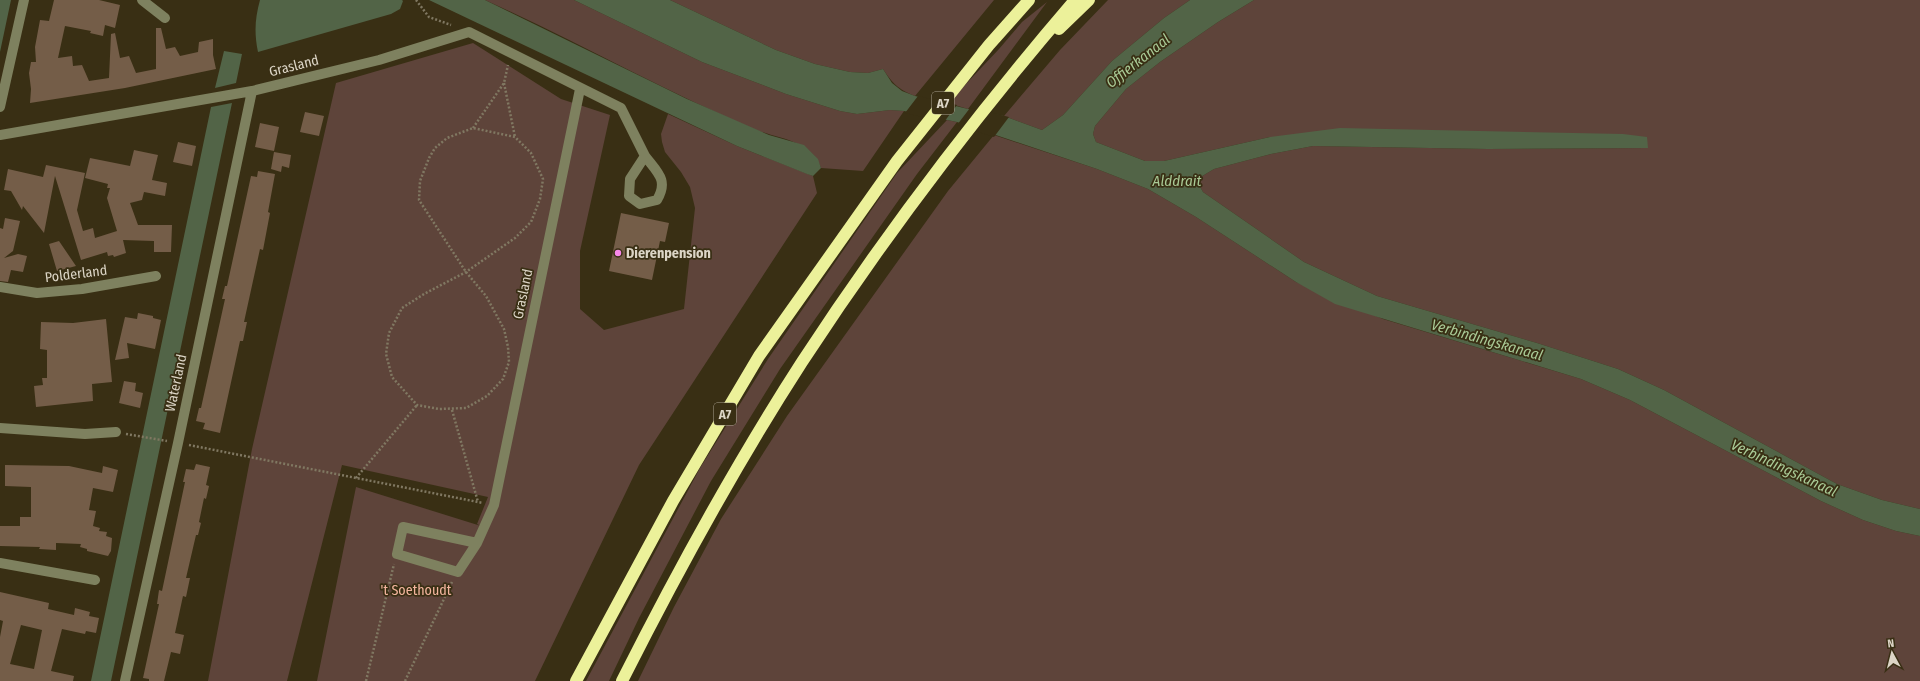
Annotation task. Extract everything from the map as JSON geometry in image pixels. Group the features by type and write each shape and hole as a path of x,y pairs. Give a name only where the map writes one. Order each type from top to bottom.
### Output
{"highway":[{"name":"A7","path":"576,681 673,501 759,356 896,161 989,45 1029,0"},
{"path":"622,681 665,597 758,433 802,362 896,225 1025,59 1075,0"},
{"path":"1025,59 1089,0"}],"street":[{"path":"0,107 24,0"},
{"path":"142,0 165,18"},
{"path":"469,32 621,108 645,156 663,181 663,191 657,200 640,204 629,196 630,179 645,156"},
{"name":"Grasland","path":"0,135 249,91 379,60 469,32"},
{"name":"Grasland","path":"458,572 477,543 494,505 580,88"},
{"name":"Waterland","path":"125,681 178,443 249,91"},
{"name":"Polderland","path":"0,287 37,293 82,289 156,276"},
{"path":"0,428 85,434 116,432"},
{"path":"458,572 397,554 403,527 477,543"},
{"path":"0,563 95,580"}],"path":[{"path":"416,0 429,17 469,32"},
{"path":"473,128 515,137 531,153 543,179 540,199 531,222 515,238 466,272 424,294 402,308 388,333 386,354 392,377 418,405 439,409 452,410 466,408 487,396 503,379 509,362 508,346 504,329 486,296 466,272 419,200 420,181 428,158 435,148 448,138 473,128 504,83 511,53"},
{"path":"504,83 515,137"},
{"path":"356,478 418,405"},
{"path":"452,410 478,502"},
{"path":"138,436 494,505"},
{"path":"366,681 397,554"},
{"path":"405,681 458,572"}],"green space":[{"path":"485,0 574,0 702,62 786,94 840,111 857,114 890,110 904,111 863,171 821,168 817,159 803,146 756,130 722,115"},
{"path":"670,0 994,0 915,96 896,86 883,69 868,73 850,72 815,64 776,50"},
{"path":"1108,0 1190,0 1164,18 1112,61 1063,115 1042,130 1004,116 1060,50"},
{"path":"1254,0 1920,0 1920,509 1882,500 1837,484 1664,390 1618,369 1537,343 1377,296 1304,262 1203,192 1198,183 1199,178 1214,169 1271,154 1313,146 1488,149 1647,148 1647,137 1270,137 1164,161 1145,161 1096,142 1093,134 1095,126 1126,89 1160,62 1218,22"},
{"path":"1047,2 968,109 948,103 999,49 1022,22"},
{"name":"'t Soethoudt","path":"473,43 561,99 610,115 580,251 580,309 604,330 684,309 695,208 690,187 681,172 665,152 662,142 661,134 668,114 737,146 813,176 817,193 639,465 535,681 317,681 356,487 481,526 477,524 488,497 342,465 287,681 208,681 252,449 336,83"},
{"path":"947,120 957,122 917,174 780,369 711,481 639,618 609,681 586,681 700,468 768,359 897,173"},
{"path":"994,135 1097,169 1148,189 1196,217 1296,282 1383,319 1581,379 1630,400 1821,501 1863,520 1896,531 1920,536 1920,681 638,681 674,607 721,519 787,416 948,191"}],"water":[{"path":"0,0 11,0 0,52"},
{"path":"260,0 403,1 400,9 391,14 258,52 256,26"},
{"path":"429,0 485,0 687,99 769,135 804,145 818,159 821,168 813,176 737,146"},
{"name":"Alddrait","path":"574,0 670,0 776,50 815,64 850,72 868,73 883,69 892,83 902,91 915,96 1004,116 1042,130 1063,115 1112,61 1164,18 1190,0 1254,0 1218,22 1160,62 1126,89 1095,126 1093,134 1096,142 1145,161 1164,161 1270,137 1340,128 1623,134 1647,137 1648,148 1488,149 1313,146 1271,154 1214,169 1199,178 1198,183 1203,192 1304,262 1377,296 1537,343 1618,369 1664,390 1837,484 1882,500 1920,509 1920,536 1896,531 1863,520 1821,501 1630,400 1581,379 1335,304 1296,282 1196,217 1148,189 1097,169 957,122 904,111 890,110 857,114 840,111 786,94 702,62"},
{"path":"224,51 242,54 236,83 215,88"},
{"path":"232,103 111,681 91,681 211,107"}],"pier":[{"path":"918,96 957,105 944,122 905,113"},
{"path":"970,108 1009,117 994,137 957,125"}],"building":[{"path":"54,0 99,0 120,5 115,28 105,25 103,36 90,33 91,31 65,26 58,58 72,56 73,66 82,65 89,81 109,78 111,34 115,33 120,58 129,56 136,73 156,69 156,28 161,28 166,49 175,47 180,56 198,52 199,42 213,39 213,55 216,69 125,88 30,103 31,89 29,73 31,62 36,62 35,47 40,20 49,21"},
{"path":"305,112 324,116 319,136 300,132"},
{"path":"260,123 279,127 274,151 255,147"},
{"path":"178,142 196,146 192,166 173,162"},
{"path":"134,150 158,155 152,180 167,183 165,196 144,192 142,200 130,203 138,225 172,225 171,252 154,252 154,241 123,240 126,253 114,257 113,255 108,256 107,252 81,260 55,176 44,233 23,206 22,210 11,191 4,190 8,169 43,177 46,165 85,173 77,210 83,231 93,228 95,238 117,231 107,198 110,188 107,188 108,184 85,178 90,158 130,166"},
{"path":"274,152 291,155 289,168 282,166 281,172 271,169"},
{"path":"258,171 275,174 268,212 270,213 263,250 260,249 244,322 247,322 243,341 240,341 220,433 203,429 205,423 196,421 199,408 201,408 225,299 222,299 225,286 227,286 251,176 257,177"},
{"name":"Dierenpension","path":"621,213 669,223 665,242 660,241 652,280 609,271"},
{"path":"5,218 20,221 13,251 4,258 18,254 27,256 23,272 11,270 8,282 0,281 0,228 3,229"},
{"path":"59,241 76,266 57,271 49,244"},
{"path":"138,313 153,316 153,318 161,320 155,349 127,343 129,358 115,360 125,317 137,319"},
{"path":"106,319 112,382 92,384 93,401 36,407 34,386 43,385 42,378 47,378 47,350 40,349 41,322 73,323"},
{"path":"124,381 136,383 135,391 143,393 140,408 119,403"},
{"path":"196,464 210,467 206,485 209,486 206,499 204,498 199,522 201,523 198,535 196,535 186,578 190,578 186,597 183,596 175,633 184,635 180,654 171,652 164,681 149,681 149,679 143,678 159,604 157,604 159,590 162,591 185,482 183,482 186,469 194,470"},
{"path":"5,465 69,466 102,473 103,466 118,470 113,492 93,488 89,510 96,511 93,526 100,528 99,531 107,532 106,536 112,538 111,551 108,556 87,551 87,549 80,547 81,544 56,543 56,550 39,549 40,547 0,546 0,526 20,526 20,517 31,517 31,487 5,486"},
{"path":"0,592 49,603 48,609 74,615 75,608 90,612 89,616 99,618 96,633 86,631 85,634 62,629 51,671 74,676 73,681 0,681 0,637 3,621 0,620","holes":["21,625 42,630 34,669 10,664"]}],"place":[{"name":"Dierenpension","path":"618,253"}],"water label":[{"name":"Offierkanaal","path":"1138,61"},
{"name":"Verbindingskanaal","path":"1487,340"},
{"name":"Verbindingskanaal","path":"1784,468"}]}
